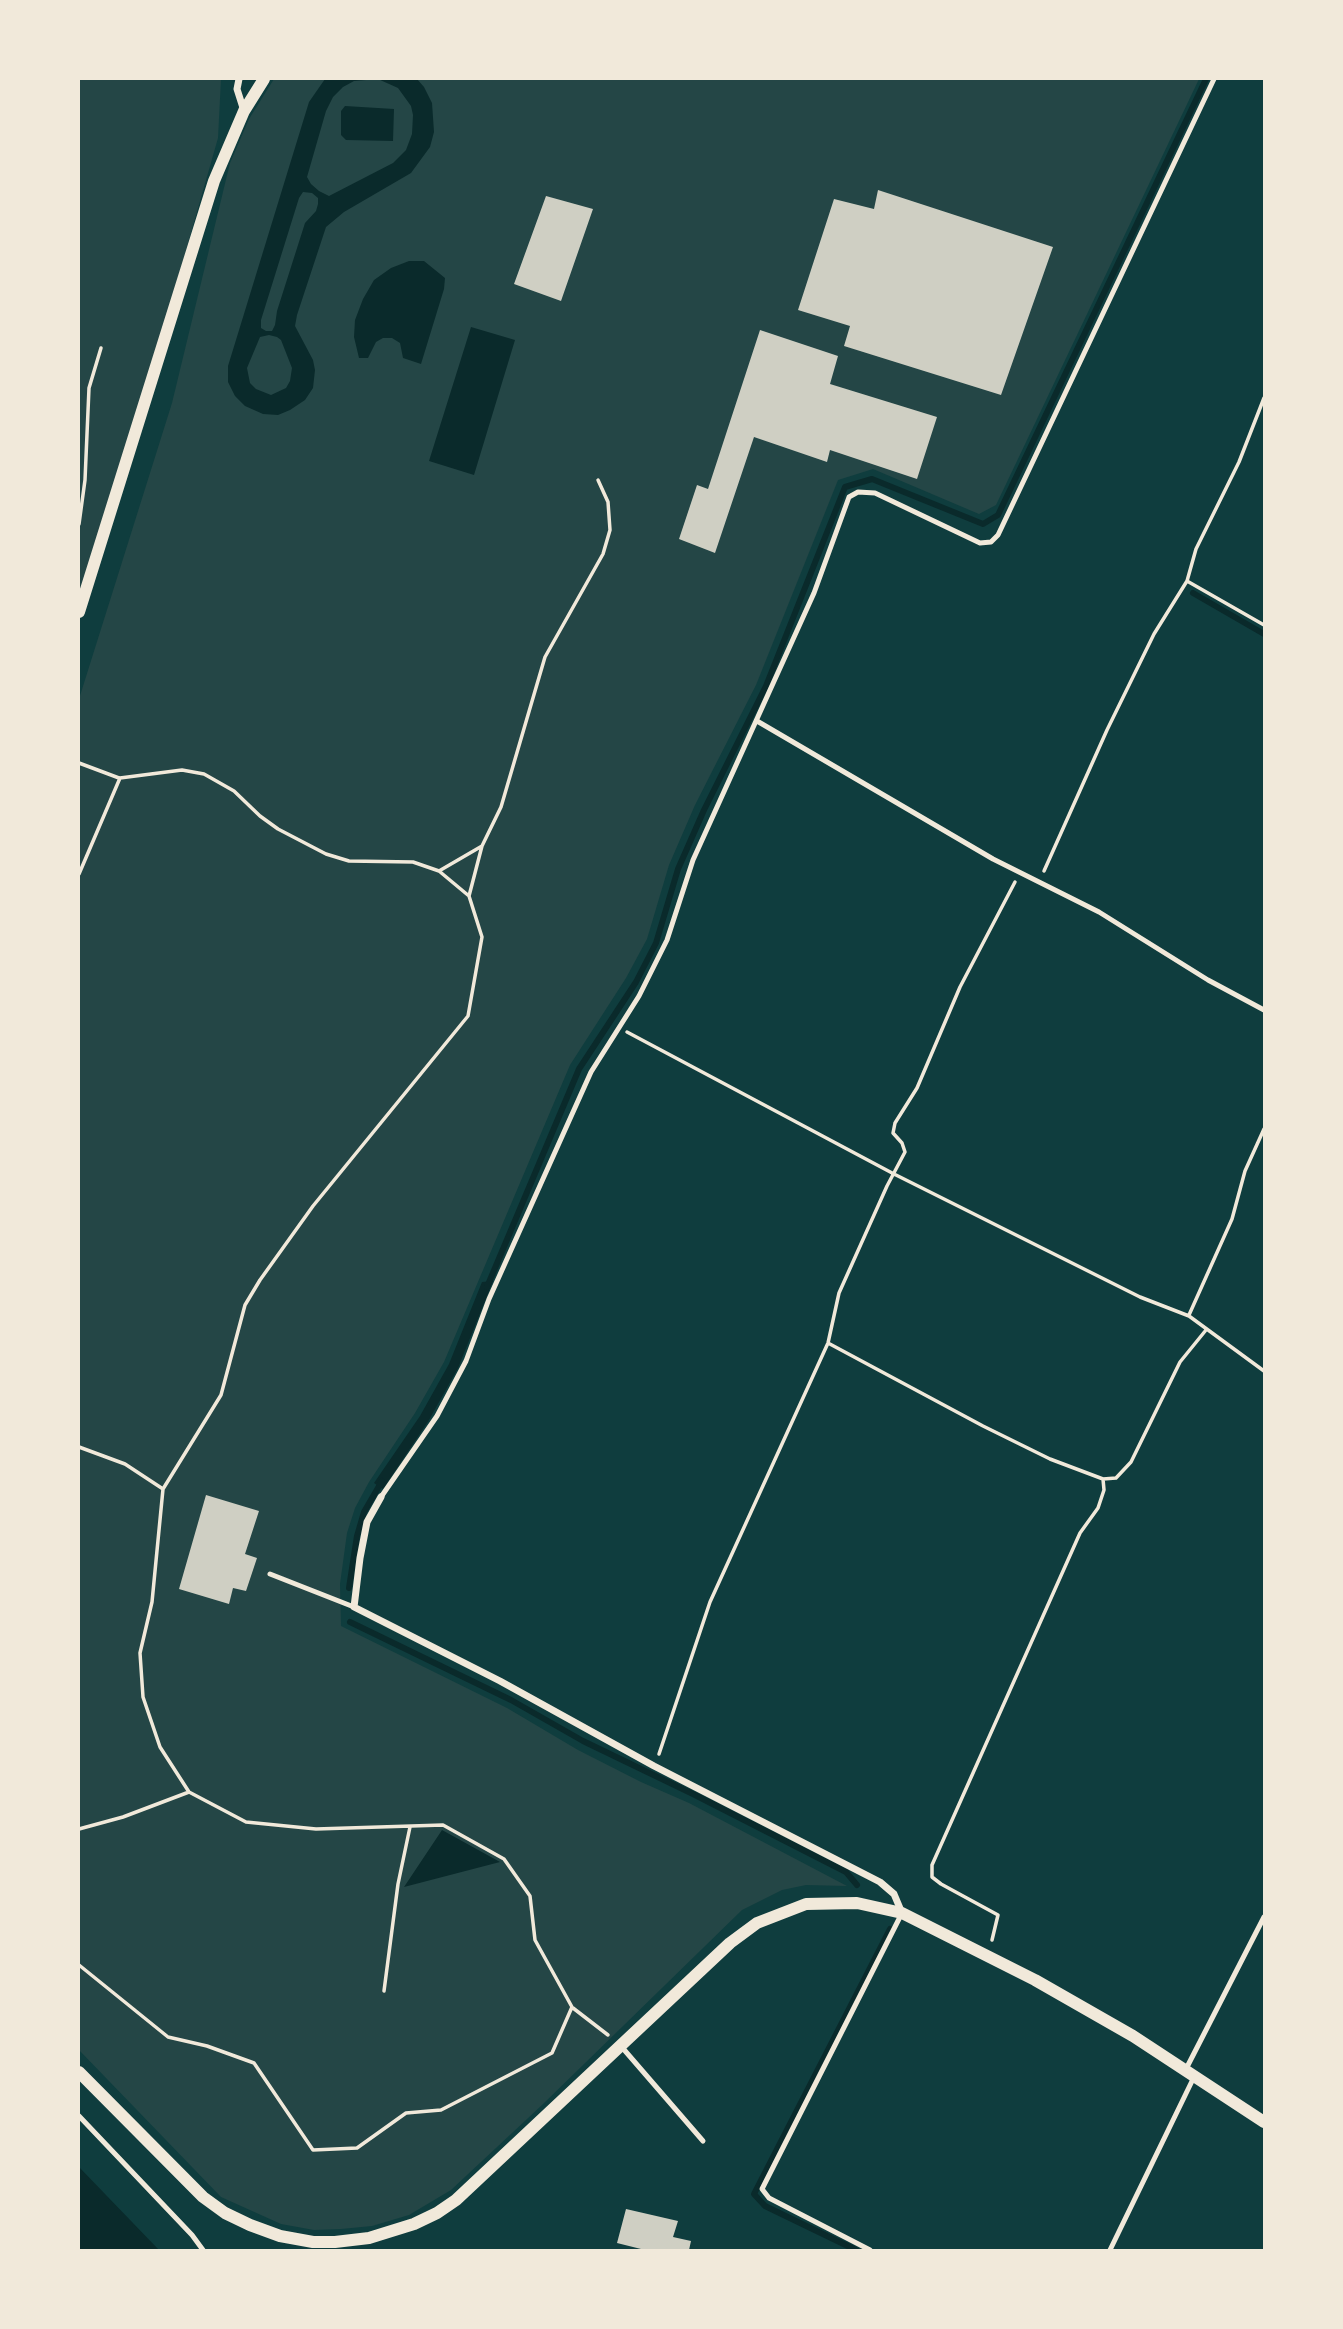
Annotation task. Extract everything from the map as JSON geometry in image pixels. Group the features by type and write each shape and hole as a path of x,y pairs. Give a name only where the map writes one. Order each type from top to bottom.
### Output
{"street":[{"path":"239,79 237,89 244,111"},
{"path":"79,612 214,181 244,111 264,79"},
{"path":"381,1497 367,1522 354,1607 880,1882 894,1895 902,1913"},
{"path":"79,2073 203,2197 226,2213 280,2236 313,2242 335,2242 388,2233 437,2213 480,2179 730,1943 757,1923 806,1904 857,1903 902,1913 986,1955 1133,2036 1264,2122"}],"lane":[{"path":"381,1497 437,1416 466,1361 489,1299 591,1072 639,996 667,940 693,860 814,593 849,497 858,492 875,493 981,543 991,542 998,535 1214,79"},
{"path":"757,721 993,859 1040,880 1099,912 1264,1010"},
{"path":"270,1574 354,1607"},
{"path":"870,2250 769,2198 762,2189 902,1913"},
{"path":"1110,2250 1264,1917"},
{"path":"620,2045 703,2141"},
{"path":"79,2116 192,2235 203,2250"}],"path":[{"path":"79,524 85,480 89,388 101,348"},
{"path":"1040,880 1136,670 1154,634 1187,581 1196,549 1239,462 1264,398"},
{"path":"598,480 608,502 610,530 603,554 545,657 501,807 482,846 469,896 482,937 468,1016 313,1206 245,1305 221,1395 163,1489 152,1602 140,1653 143,1697 160,1747 189,1792 246,1822 316,1829 443,1825 503,1859 530,1896 535,1940 572,2007 620,2045"},
{"path":"1187,581 1264,625"},
{"path":"79,763 120,778 182,770 204,774 234,791 278,829 326,854 349,861 413,862 439,871 469,896"},
{"path":"79,874 120,778"},
{"path":"439,871 482,846"},
{"path":"654,1766 710,1602 828,1343 839,1293 905,1152 902,1143 893,1133 895,1123 917,1088 960,986 1021,871"},
{"path":"619,1028 894,1174 1140,1297 1189,1316 1264,1371"},
{"path":"1189,1316 1232,1219 1245,1171 1264,1129"},
{"path":"828,1343 983,1426 1050,1459 1103,1479 1116,1478 1131,1462 1180,1362 1206,1330"},
{"path":"79,1447 125,1464 163,1489"},
{"path":"986,1955 998,1925 998,1915 941,1884 932,1877 932,1864 1074,1545 1098,1508 1104,1490 1103,1479"},
{"path":"79,1829 123,1817 189,1792"},
{"path":"384,1991 398,1884 410,1828"},
{"path":"79,1965 168,2037 207,2046 254,2063 313,2150 357,2148 406,2113 440,2110 552,2053 572,2007"}],"shaded area":[{"path":"79,79 221,79 218,138 153,366 79,596"},
{"path":"274,79 1199,79 996,505 979,514 873,469 838,480 756,685 695,805 669,865 647,939 626,978 570,1065 444,1362 415,1413 369,1482 355,1508 347,1533 340,1584 341,1626 507,1708 578,1750 689,1803 847,1886 806,1885 782,1890 742,1910 451,2190 409,2215 372,2226 314,2230 281,2224 221,2197 79,2050 79,699 172,403 230,163 249,119"},
{"path":"325,79 378,79 417,79 432,103 434,132 430,147 411,173 344,212 326,227 295,326 313,360 313,388 305,400 290,410 278,415 263,414 245,406 235,396 228,382 228,366 309,102","holes":["378,79 398,88 411,106 413,115 412,134 406,150 393,163 329,196 319,191 307,177 326,111 333,97 354,81","303,192 312,193 318,198 318,204 316,211 305,223 275,325 272,331 266,331 261,328 261,320","269,335 281,340 292,368 286,388 271,395 256,389 250,383 247,368 260,337"]},
{"path":"345,106 394,109 393,141 346,140 341,135 341,111"},
{"path":"409,261 424,261 445,278 421,364 403,358 400,343 392,338 383,338 376,342 368,358 359,358 354,337 355,320 363,299 374,280 391,268"},
{"path":"471,327 515,340 474,475 429,461"},
{"path":"493,1281 458,1368 429,1420 383,1489 374,1483 420,1416 449,1364 482,1282"},
{"path":"442,1830 500,1862 404,1887"},
{"path":"79,2167 159,2250 79,2250"}],"building":[{"path":"878,190 1053,247 1001,395 844,346 850,326 798,310 834,199 874,209"},
{"path":"546,196 593,209 561,301 514,284"},
{"path":"760,330 838,356 830,384 937,417 917,479 830,450 827,462 754,437 715,553 679,539 697,485 708,489"},
{"path":"206,1495 259,1511 245,1554 257,1558 246,1591 233,1588 229,1604 179,1589"},
{"path":"626,2209 678,2221 673,2237 691,2241 689,2250 645,2250 617,2243"}],"waterway":[{"path":"487,1287 579,1069 636,982 656,943 678,869 704,810 766,686 845,487 872,479 983,524 998,515 1206,79"},
{"path":"1193,593 1264,634"},
{"path":"349,1588 357,1536 364,1512 382,1481"},
{"path":"350,1622 511,1700 583,1741 846,1872 857,1885"},
{"path":"856,2250 765,2206 754,2194 890,1929"}]}
